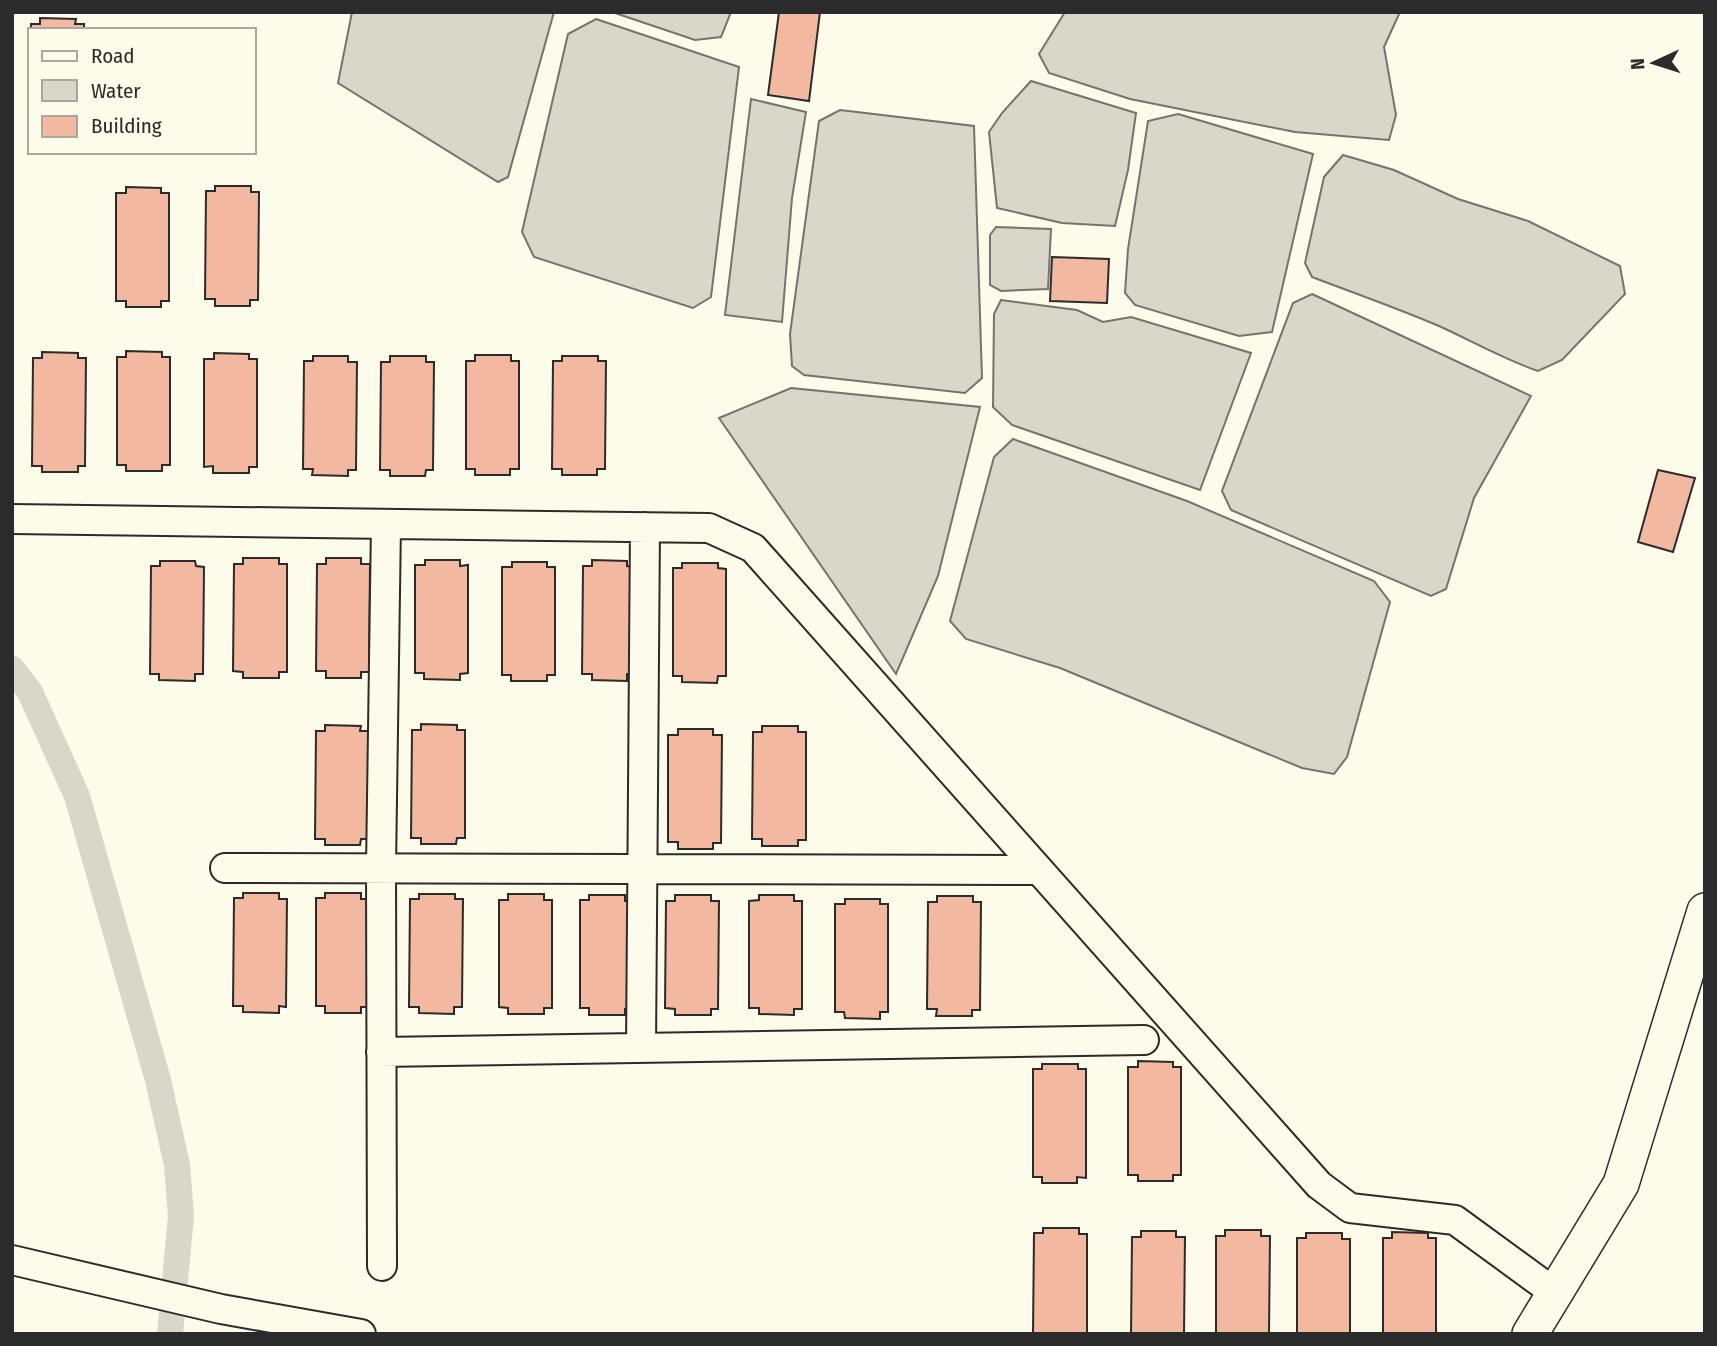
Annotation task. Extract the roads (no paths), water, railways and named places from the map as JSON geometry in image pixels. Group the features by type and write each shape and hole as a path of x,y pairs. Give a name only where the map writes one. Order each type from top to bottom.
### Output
{"main road":[{"path":"1530,1334 1621,1184 1705,911"}],"street":[{"path":"12,519 709,528 753,548 1319,1185 1349,1208 1455,1220 1555,1293"},
{"path":"382,1266 381,868 386,524"},
{"path":"641,1048 645,527"},
{"path":"225,868 1039,870"},
{"path":"381,1052 1144,1040"},
{"path":"12,1259 221,1308 360,1334"}],"water":[{"path":"352,12 554,12 508,177 498,182 338,83"},
{"path":"612,12 731,12 721,37 695,40"},
{"path":"1065,12 1400,12 1384,47 1396,115 1389,140 1295,132 1130,99 1049,73 1039,54"},
{"path":"596,19 739,67 711,297 693,308 534,257 522,232 568,34"},
{"path":"1031,81 1136,113 1128,170 1115,226 1062,223 997,208 989,132"},
{"path":"751,99 806,112 792,198 782,322 725,315"},
{"path":"840,110 974,126 982,378 965,393 804,375 792,366 790,334 819,121"},
{"path":"1178,114 1313,154 1272,332 1239,336 1135,305 1125,293 1128,249 1148,121"},
{"path":"1343,155 1394,170 1458,199 1528,221 1620,266 1625,294 1562,360 1538,371 1423,319 1312,277 1305,263 1324,177"},
{"path":"996,227 1051,229 1048,289 1001,291 990,285 990,235"},
{"path":"1312,294 1531,396 1474,498 1446,589 1431,596 1231,510 1222,491 1293,303"},
{"path":"1001,300 1077,310 1103,322 1131,317 1251,353 1200,490 1012,425 993,407 994,314"},
{"path":"791,388 980,407 938,576 896,674 719,418"},
{"path":"1013,439 1187,501 1374,581 1390,602 1347,757 1334,774 1302,768 1060,668 966,639 950,621 994,457"}],"waterway":[{"path":"12,669 30,692 77,796 158,1080 177,1165 181,1216 170,1334"}]}
